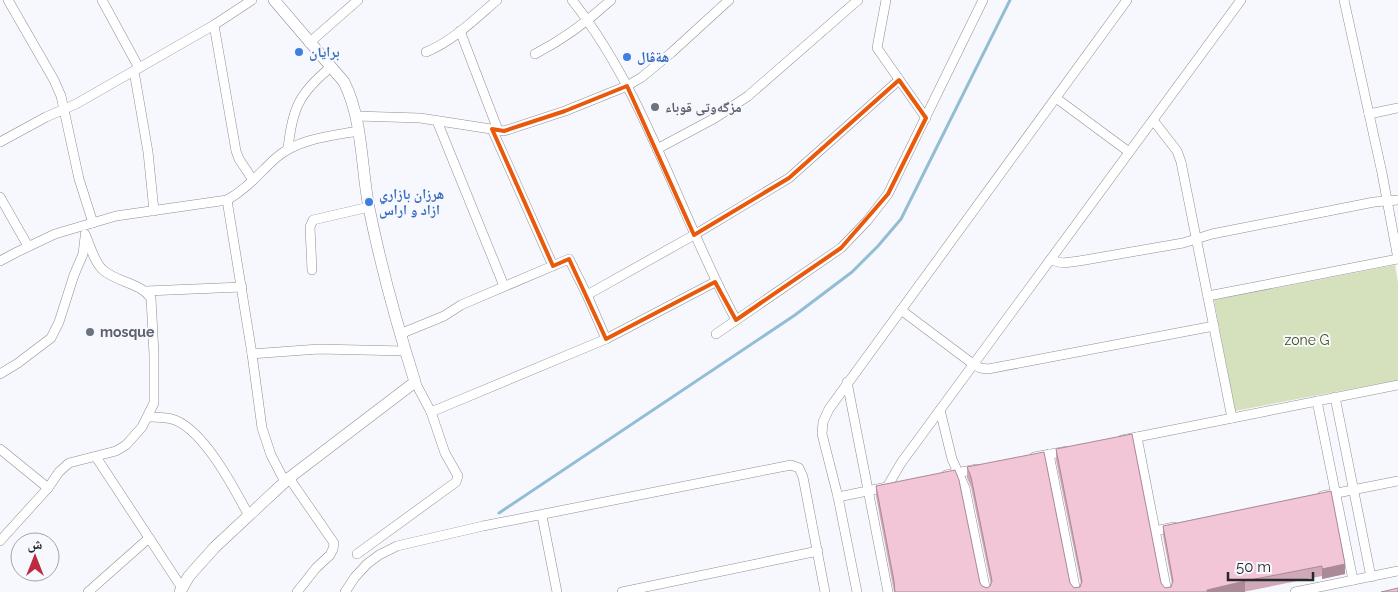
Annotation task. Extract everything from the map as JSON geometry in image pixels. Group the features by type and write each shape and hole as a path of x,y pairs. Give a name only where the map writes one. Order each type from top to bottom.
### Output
{"street":[{"path":"8,0 54,80 61,96 93,254 102,270 146,291 242,287"},
{"path":"102,0 136,69 154,211"},
{"path":"0,142 46,117 64,110 214,24 252,0"},
{"path":"274,0 344,82 351,97 356,116 369,207 388,292 415,382 430,412 445,453 458,476 456,482 356,554"},
{"path":"309,43 358,0"},
{"path":"426,52 460,31 497,0"},
{"path":"572,0 589,21 627,86 657,149 715,282 736,320"},
{"path":"535,54 554,45 589,21 611,0"},
{"path":"356,116 420,118 504,131 565,111 627,86 642,77 671,53 729,0"},
{"path":"657,149 715,118 748,96 858,0"},
{"path":"886,0 877,48 926,118"},
{"path":"716,334 841,248 867,221 888,194 983,0"},
{"path":"857,592 838,496 822,434 828,409 1127,0"},
{"path":"838,496 891,486 901,463 1241,0"},
{"path":"1208,296 1398,259 1344,0"},
{"path":"214,24 236,151 239,160 253,180"},
{"path":"460,31 495,130 553,266"},
{"path":"288,149 290,127 297,106 306,90 331,67"},
{"path":"587,295 694,235 789,178 899,80"},
{"path":"1056,98 1129,152"},
{"path":"1369,114 1398,108"},
{"path":"1153,120 1176,150 1181,162 1232,418"},
{"path":"437,121 504,286"},
{"path":"0,261 55,234 87,228 116,216 227,200 240,193 278,156 288,149 299,144 358,131"},
{"path":"0,197 28,246"},
{"path":"227,200 242,287 262,428 271,455 287,480 334,543 330,555 316,568 297,592"},
{"path":"1050,260 1063,263 1079,261 1183,243 1212,234 1398,200"},
{"path":"312,270 310,226 313,220 369,207"},
{"path":"0,374 51,338 59,322 83,254 87,228"},
{"path":"400,334 444,316 461,305 569,259 606,339"},
{"path":"430,412 606,339 715,282"},
{"path":"0,542 48,488 59,472 69,463 116,452 135,437 148,417 154,404 154,355 151,298 146,291"},
{"path":"901,310 973,364 980,368 988,369 1214,326"},
{"path":"252,354 319,348 405,351"},
{"path":"96,457 181,590 189,576 215,547 287,480 415,382"},
{"path":"847,382 888,592"},
{"path":"1117,441 1398,385"},
{"path":"1335,397 1371,577"},
{"path":"1317,401 1353,580"},
{"path":"940,410 952,459 965,488 986,592"},
{"path":"148,417 164,417 177,421 200,440 215,457 249,516"},
{"path":"1137,437 1167,592"},
{"path":"0,448 48,488"},
{"path":"1021,460 1078,449"},
{"path":"1049,454 1076,592"},
{"path":"345,592 368,564 379,555 397,546 483,526 542,516 791,465 799,468 803,477 825,592"},
{"path":"940,476 985,467"},
{"path":"1316,497 1398,481"},
{"path":"542,516 557,592"},
{"path":"1155,531 1183,525"},
{"path":"88,592 149,538"},
{"path":"622,592 818,550"},
{"path":"1295,592 1398,571"}],"highlighted area":[{"path":"899,80 926,118 888,194 841,248 736,320 715,282 606,339 569,259 553,266 492,129 504,131 565,111 627,86 694,235 789,178"}],"green space":[{"name":"zone G","path":"1395,265 1398,283 1398,380 1235,411 1214,300"}],"building":[{"path":"1132,434 1161,583 1165,588 1171,587 1173,581 1163,526 1331,491 1345,564 1322,569 1322,566 1245,581 1207,590 1207,592 895,592 876,486 955,470 959,480 980,583 987,588 992,581 971,477 967,467 1044,452 1070,583 1074,588 1080,587 1082,581 1056,449"},
{"path":"1398,588 1398,592 1381,592"}],"waterway":[{"path":"499,513 795,315 852,272 878,246 901,219 1010,0"}],"place":[{"name":"برايان","path":"299,52"},
{"name":"هةڤال","path":"627,57"},
{"name":"مزگەوتی قوباء","path":"655,107"},
{"name":"هرزان بازاري ازاد و اراس","path":"369,202"},
{"name":"mosque","path":"90,332"}]}
